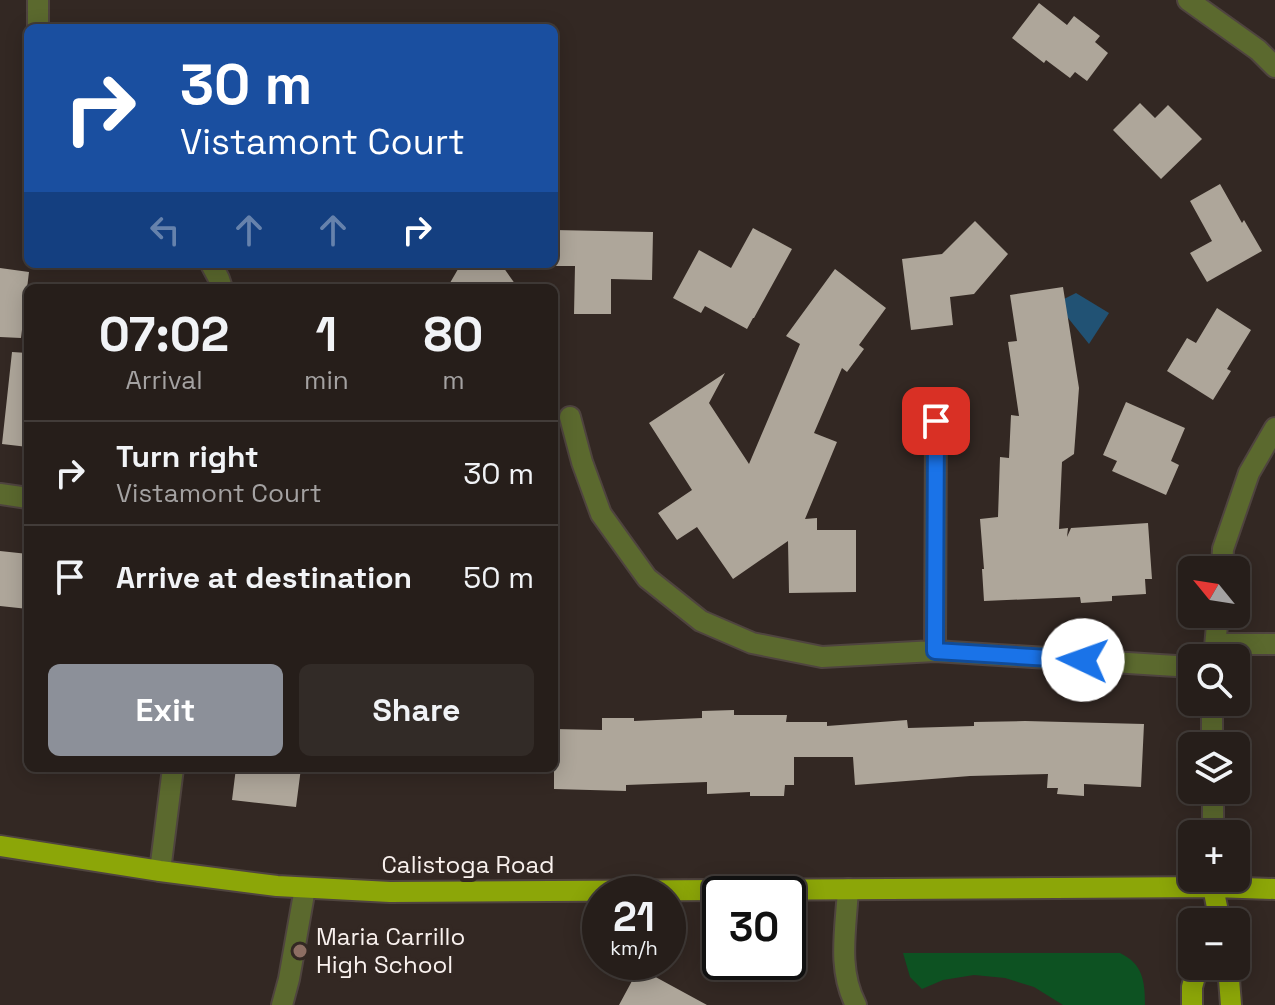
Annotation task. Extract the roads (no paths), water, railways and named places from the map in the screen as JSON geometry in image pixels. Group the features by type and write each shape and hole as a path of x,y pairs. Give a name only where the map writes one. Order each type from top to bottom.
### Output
{"main road":[{"name":"Calistoga Road","path":"0,846 160,871 305,888 390,892 848,889 1178,883"},
{"name":"Calistoga Road","path":"1250,886 1275,889"},
{"path":"1192,1005 1194,980"},
{"path":"1231,980 1231,1005"}],"street":[{"path":"38,0 38,24"},
{"path":"1188,0 1258,50 1275,67"},
{"path":"570,417 601,514 647,578 701,621 752,643 822,657 935,651 1178,666"},
{"path":"935,651 936,421"},
{"path":"1223,556 1249,473 1275,428"},
{"path":"0,494 24,497"},
{"path":"1250,647 1275,644"},
{"path":"160,871 172,772"},
{"path":"282,1005 305,888"},
{"path":"848,889 845,976 856,1005"}],"water":[{"path":"1076,293 1109,313 1089,344 1056,303"}],"place":[{"name":"Maria Carrillo High School","path":"300,951"}]}
